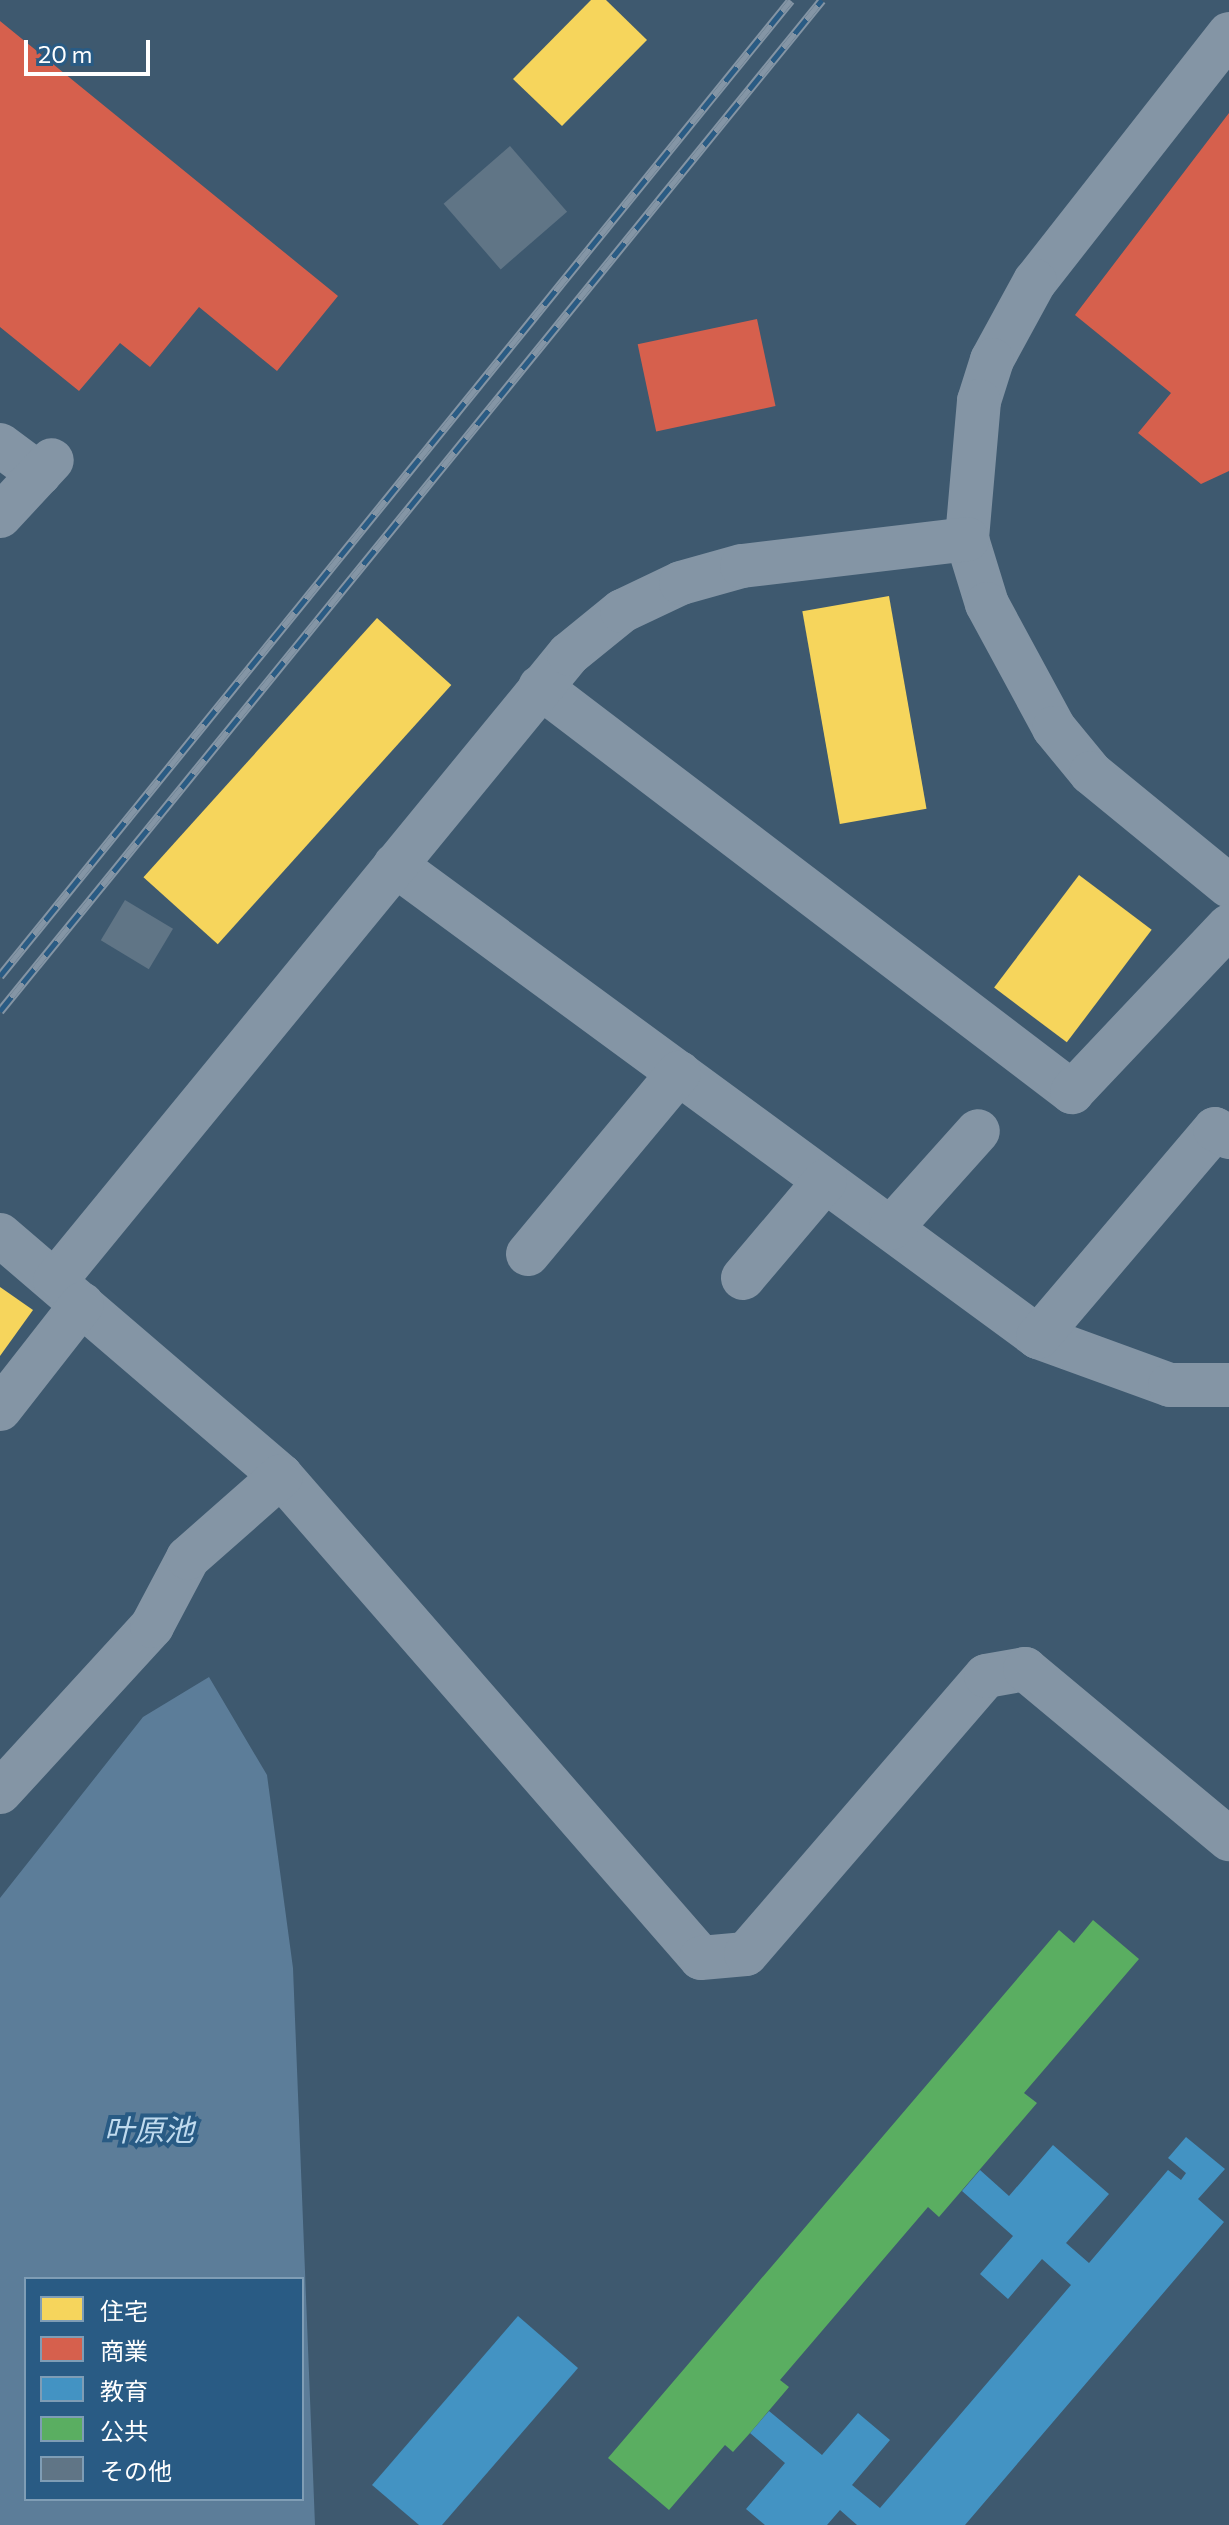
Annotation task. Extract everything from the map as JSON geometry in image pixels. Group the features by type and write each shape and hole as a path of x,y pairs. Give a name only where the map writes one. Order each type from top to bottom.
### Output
{"street":[{"path":"1229,34 1035,281 999,346 979,401 967,539 987,604 1054,728 1091,773 1229,886"},
{"path":"0,445 46,467 0,516"},
{"path":"0,1409 68,1292 395,865 540,687 622,611 681,583 742,566 967,539"},
{"path":"540,687 1072,1092 1229,926"},
{"path":"395,865 1038,1337 1170,1385 1229,1385"},
{"path":"528,1254 679,1073"},
{"path":"1038,1337 1215,1129 1229,1137"},
{"path":"891,1228 978,1131"},
{"path":"743,1278 825,1181"},
{"path":"0,1235 281,1476 701,1958 746,1954 986,1676 1025,1669 1229,1839"},
{"path":"0,1792 152,1626 188,1558 281,1476"}],"water":[{"name":"叶原池","path":"209,1677 267,1775 293,1968 315,2525 0,2525 0,1898 143,1717"}],"building: 住宅":[{"path":"591,0 606,0 647,40 562,126 513,79"},
{"path":"889,596 927,809 840,824 802,611"},
{"path":"377,618 451,685 218,944 143,877"},
{"path":"1079,875 1152,930 1067,1042 994,988"},
{"path":"0,1287 33,1310 0,1356"}],"building: 商業":[{"path":"0,21 338,296 277,371 199,307 150,367 120,343 79,391 0,327"},
{"path":"1229,113 1229,471 1201,484 1138,433 1171,393 1075,315"},
{"path":"757,319 776,406 656,431 638,344"}],"building: 教育":[{"path":"1186,2137 1225,2169 1198,2199 1224,2222 965,2525 857,2525 840,2510 827,2525 765,2525 746,2509 785,2463 750,2433 769,2411 822,2455 858,2413 890,2440 852,2485 880,2508 1071,2285 1042,2259 1008,2299 980,2274 1013,2236 962,2191 980,2170 1009,2196 1053,2145 1109,2194 1066,2243 1089,2263 1168,2170 1181,2180 1186,2173 1168,2158"},
{"path":"518,2316 578,2368 442,2525 419,2525 372,2485"}],"building: 公共":[{"path":"1093,1920 1139,1959 1024,2093 1037,2103 939,2217 928,2207 780,2380 789,2387 750,2433 733,2452 725,2445 669,2510 608,2458 1059,1930 1074,1943"}],"building: その他":[{"path":"510,146 567,212 501,269 444,204"},
{"path":"125,900 173,929 149,969 101,940"}],"railway":[{"path":"0,976 791,0"},
{"path":"0,1011 822,0"}]}
